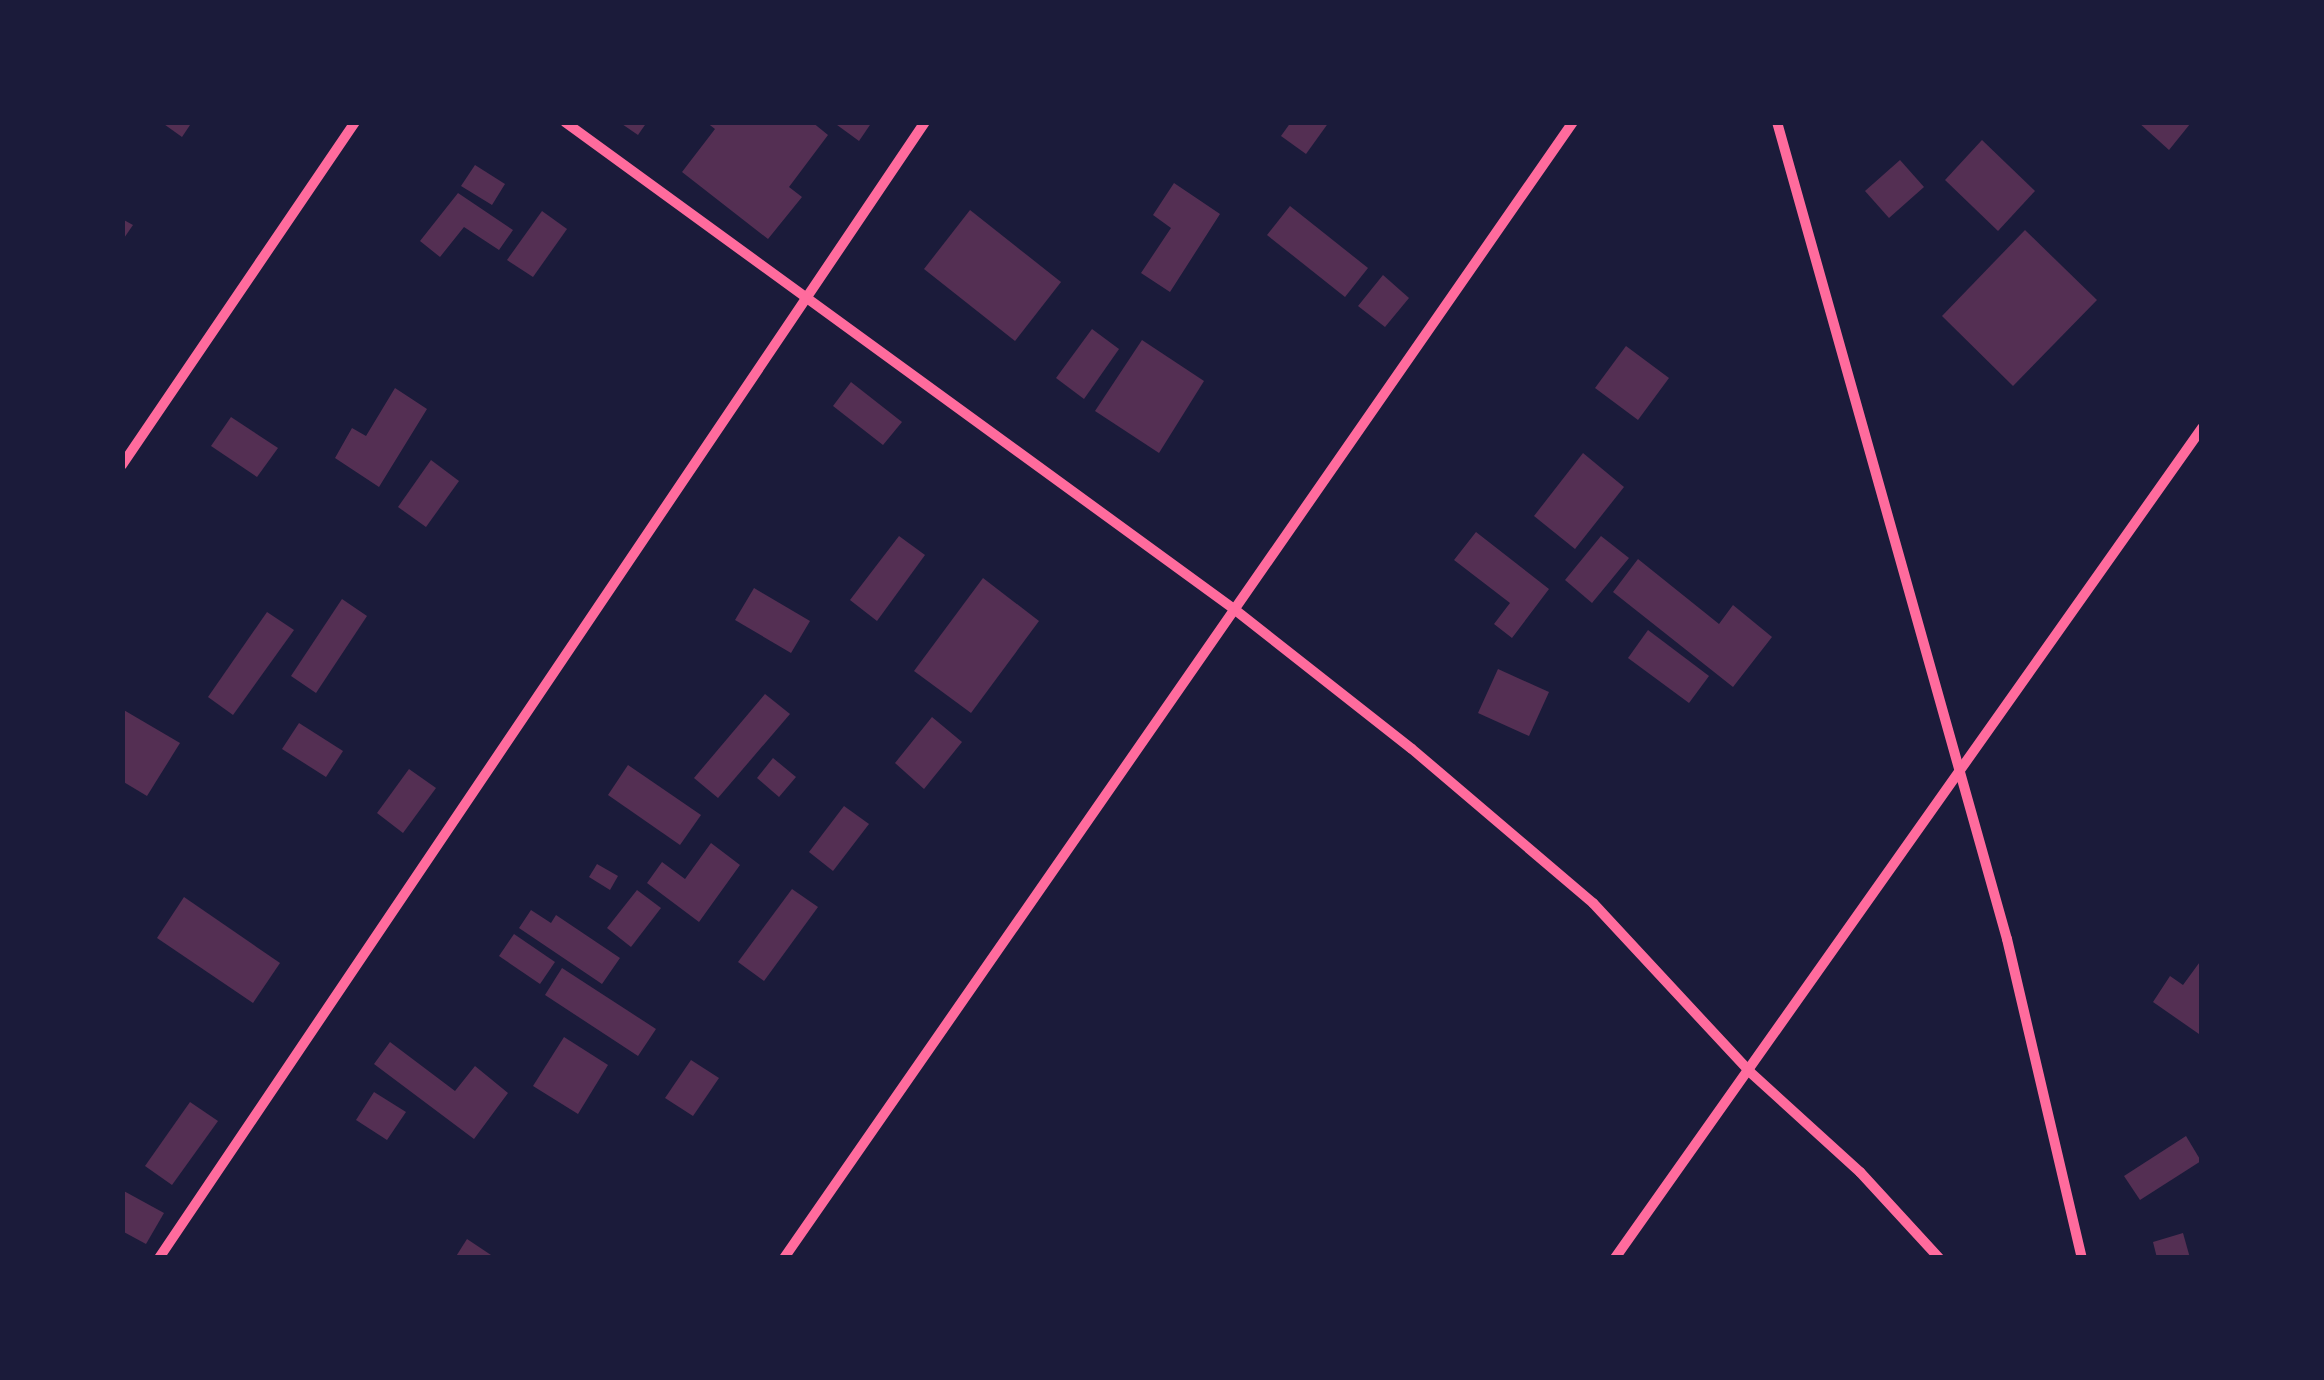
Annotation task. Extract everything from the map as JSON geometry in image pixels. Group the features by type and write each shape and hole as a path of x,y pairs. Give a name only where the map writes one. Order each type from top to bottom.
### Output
{"street":[{"path":"122,464 354,122"},
{"path":"565,122 806,303 1234,609 1412,749 1593,903 1750,1072 1940,1258"},
{"path":"159,1258 925,122"},
{"path":"784,1258 1573,122"},
{"path":"1776,122 2007,939 2082,1258"},
{"path":"1615,1258 2202,428"}],"building":[{"path":"161,122 192,122 182,137"},
{"path":"619,122 647,122 638,135"},
{"path":"706,122 812,122 828,135 789,187 802,197 768,239 682,172 715,129"},
{"path":"833,122 872,122 859,141"},
{"path":"1291,122 1329,122 1306,154 1281,136"},
{"path":"2138,122 2188,122 2190,124 2169,150"},
{"path":"1982,140 2035,191 1998,231 1945,180"},
{"path":"1900,160 1924,187 1889,218 1865,191"},
{"path":"475,165 505,184 492,205 461,186"},
{"path":"1174,183 1220,214 1170,292 1141,273 1171,228 1153,215"},
{"path":"458,193 513,230 499,250 464,227 440,257 420,241"},
{"path":"1290,206 1368,268 1345,297 1267,235"},
{"path":"970,210 1061,282 1015,341 924,269"},
{"path":"542,211 567,229 533,277 507,260"},
{"path":"122,219 133,225 122,241"},
{"path":"2025,230 2097,300 2013,386 1942,316"},
{"path":"1383,275 1409,298 1385,327 1358,306"},
{"path":"1092,329 1119,349 1084,399 1056,378"},
{"path":"1142,340 1204,381 1159,453 1095,411"},
{"path":"1626,346 1669,378 1638,420 1595,388"},
{"path":"851,382 902,422 883,445 833,406"},
{"path":"395,388 427,409 379,487 335,458 352,428 366,436"},
{"path":"231,417 278,448 257,477 211,446"},
{"path":"1583,453 1624,487 1575,549 1534,516"},
{"path":"431,460 459,481 426,527 398,507"},
{"path":"1476,532 1549,589 1512,638 1494,624 1510,603 1454,560"},
{"path":"899,536 925,555 877,621 850,600"},
{"path":"1601,536 1629,558 1592,603 1565,580"},
{"path":"1638,559 1719,624 1733,605 1772,637 1733,687 1613,592"},
{"path":"983,578 1039,621 971,713 914,671"},
{"path":"754,588 810,621 791,653 735,620"},
{"path":"342,599 367,616 316,693 291,676"},
{"path":"267,612 294,630 233,715 208,697"},
{"path":"1648,630 1709,676 1689,703 1628,658"},
{"path":"1498,669 1549,692 1529,736 1478,713"},
{"path":"765,694 790,714 718,798 694,778"},
{"path":"122,709 180,743 147,796 122,781"},
{"path":"932,717 962,742 924,789 895,763"},
{"path":"299,723 343,751 326,777 282,749"},
{"path":"773,758 796,777 779,797 757,778"},
{"path":"628,765 701,815 680,845 608,795"},
{"path":"409,769 436,788 403,833 377,813"},
{"path":"844,806 869,824 833,871 809,852"},
{"path":"711,843 740,865 699,922 647,883 662,862 685,879"},
{"path":"597,864 618,876 610,890 589,877"},
{"path":"792,889 818,907 764,981 738,962"},
{"path":"637,890 661,908 631,947 607,928"},
{"path":"184,897 280,963 253,1003 157,938"},
{"path":"531,910 551,923 556,915 620,958 602,984 519,928"},
{"path":"514,934 555,962 540,984 499,956"},
{"path":"2202,959 2199,1034 2153,1002 2170,976 2183,985"},
{"path":"562,968 656,1029 638,1056 545,995"},
{"path":"564,1037 608,1065 578,1114 533,1086"},
{"path":"390,1042 455,1091 475,1066 508,1093 474,1139 374,1064"},
{"path":"691,1060 719,1078 693,1116 665,1098"},
{"path":"374,1092 406,1112 387,1140 356,1120"},
{"path":"190,1102 218,1121 172,1185 145,1166"},
{"path":"2186,1136 2201,1161 2140,1200 2124,1176"},
{"path":"122,1190 164,1213 146,1244 122,1231"},
{"path":"2183,1233 2190,1258 2157,1258 2153,1242"},
{"path":"467,1239 491,1255 490,1258 455,1258"}]}
